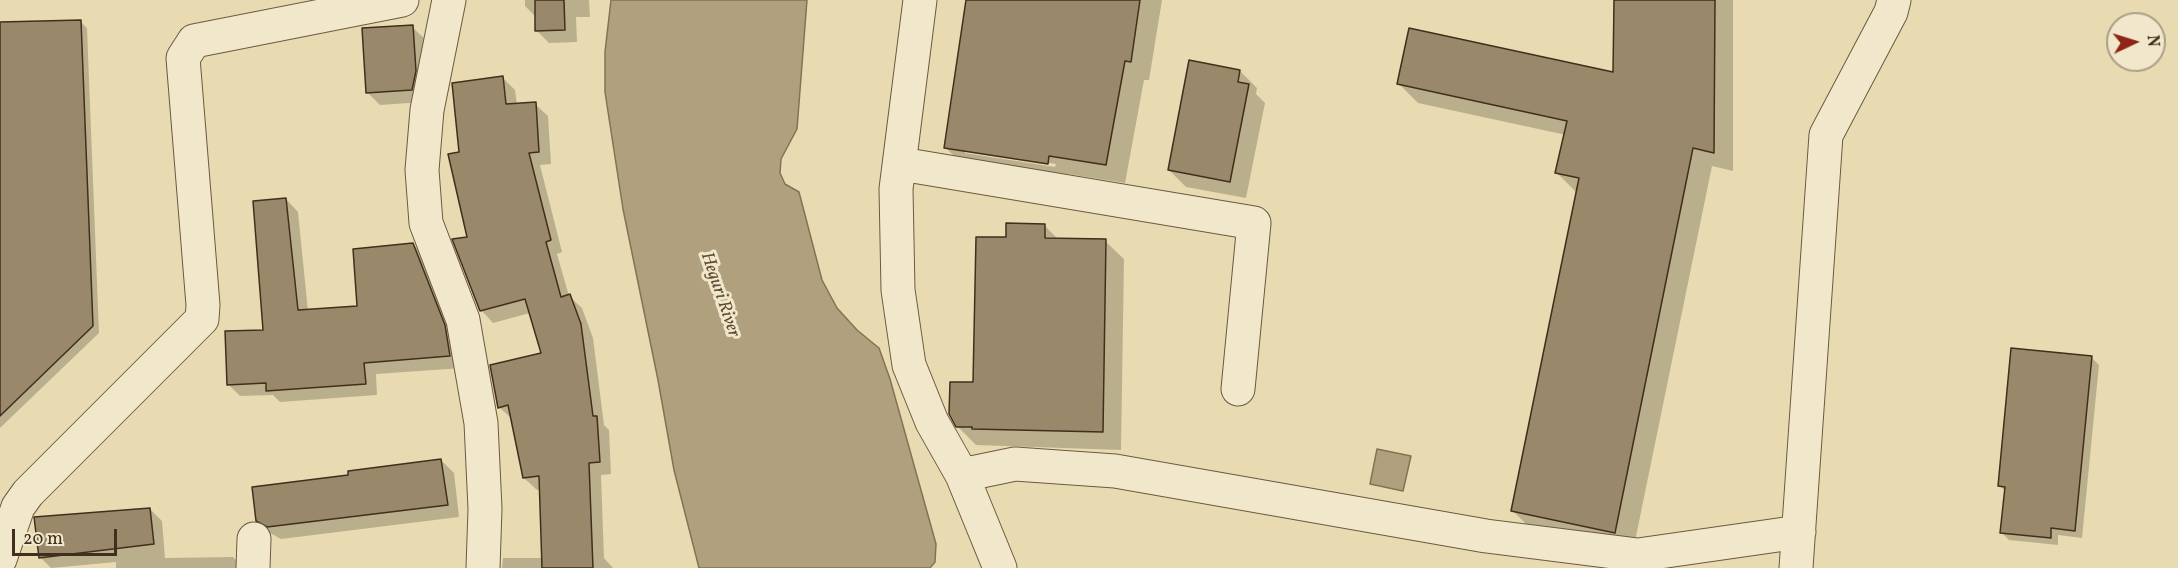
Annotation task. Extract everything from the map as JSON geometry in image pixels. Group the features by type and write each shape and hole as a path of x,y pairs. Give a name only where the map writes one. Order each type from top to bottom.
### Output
{"street":[{"path":"0,559 10,526 28,493 202,319 203,305 183,58 194,40 402,0"},
{"path":"449,0 427,110 422,170 426,223 463,320 481,423 486,509 483,568"},
{"path":"920,0 897,189 898,290 909,364 932,422 962,475 1000,568"},
{"path":"1796,568 1826,135 1891,12 1894,0"},
{"path":"901,164 1254,223 1238,389"},
{"path":"962,475 1015,464 1115,471 1486,536 1638,555 1800,532"}],"water":[{"name":"Heguri River","path":"611,0 807,0 797,129 781,159 780,173 785,184 799,192 822,280 837,308 857,330 879,348 890,379 936,544 935,562 930,568 699,568 674,470 623,209 605,92 605,52"},
{"path":"1377,449 1411,456 1403,491 1370,484"}],"building":[{"path":"535,0 564,0 565,30 535,31"},
{"path":"966,0 1140,0 1131,62 1125,61 1106,165 1049,156 1048,164 944,148"},
{"path":"1614,0 1715,0 1714,153 1693,148 1615,533 1511,511 1579,178 1555,173 1567,121 1397,84 1409,28 1613,72"},
{"path":"81,20 93,326 0,416 0,22"},
{"path":"413,25 416,71 412,90 366,93 362,28"},
{"path":"1189,60 1240,70 1238,82 1249,84 1230,182 1168,170"},
{"path":"503,76 506,104 536,102 539,152 529,153 551,240 546,242 561,297 570,294 581,324 593,416 597,416 600,462 589,463 593,568 542,568 539,476 523,478 508,405 498,408 490,365 541,353 525,299 480,311 452,239 467,237 448,154 459,152 452,83"},
{"path":"286,198 298,310 357,306 353,249 413,243 445,325 450,356 364,363 366,384 266,391 266,383 227,385 225,331 263,330 253,201"},
{"path":"1006,223 1045,224 1045,238 1106,239 1103,432 972,429 972,427 956,427 949,414 950,382 973,382 976,237 1006,237"},
{"path":"2011,348 2092,356 2075,531 2051,528 2051,538 2000,533 2005,487 1998,486"},
{"path":"441,459 448,505 267,527 256,521 252,487 348,475 348,471"},
{"path":"150,508 154,544 39,558 34,517"}]}
